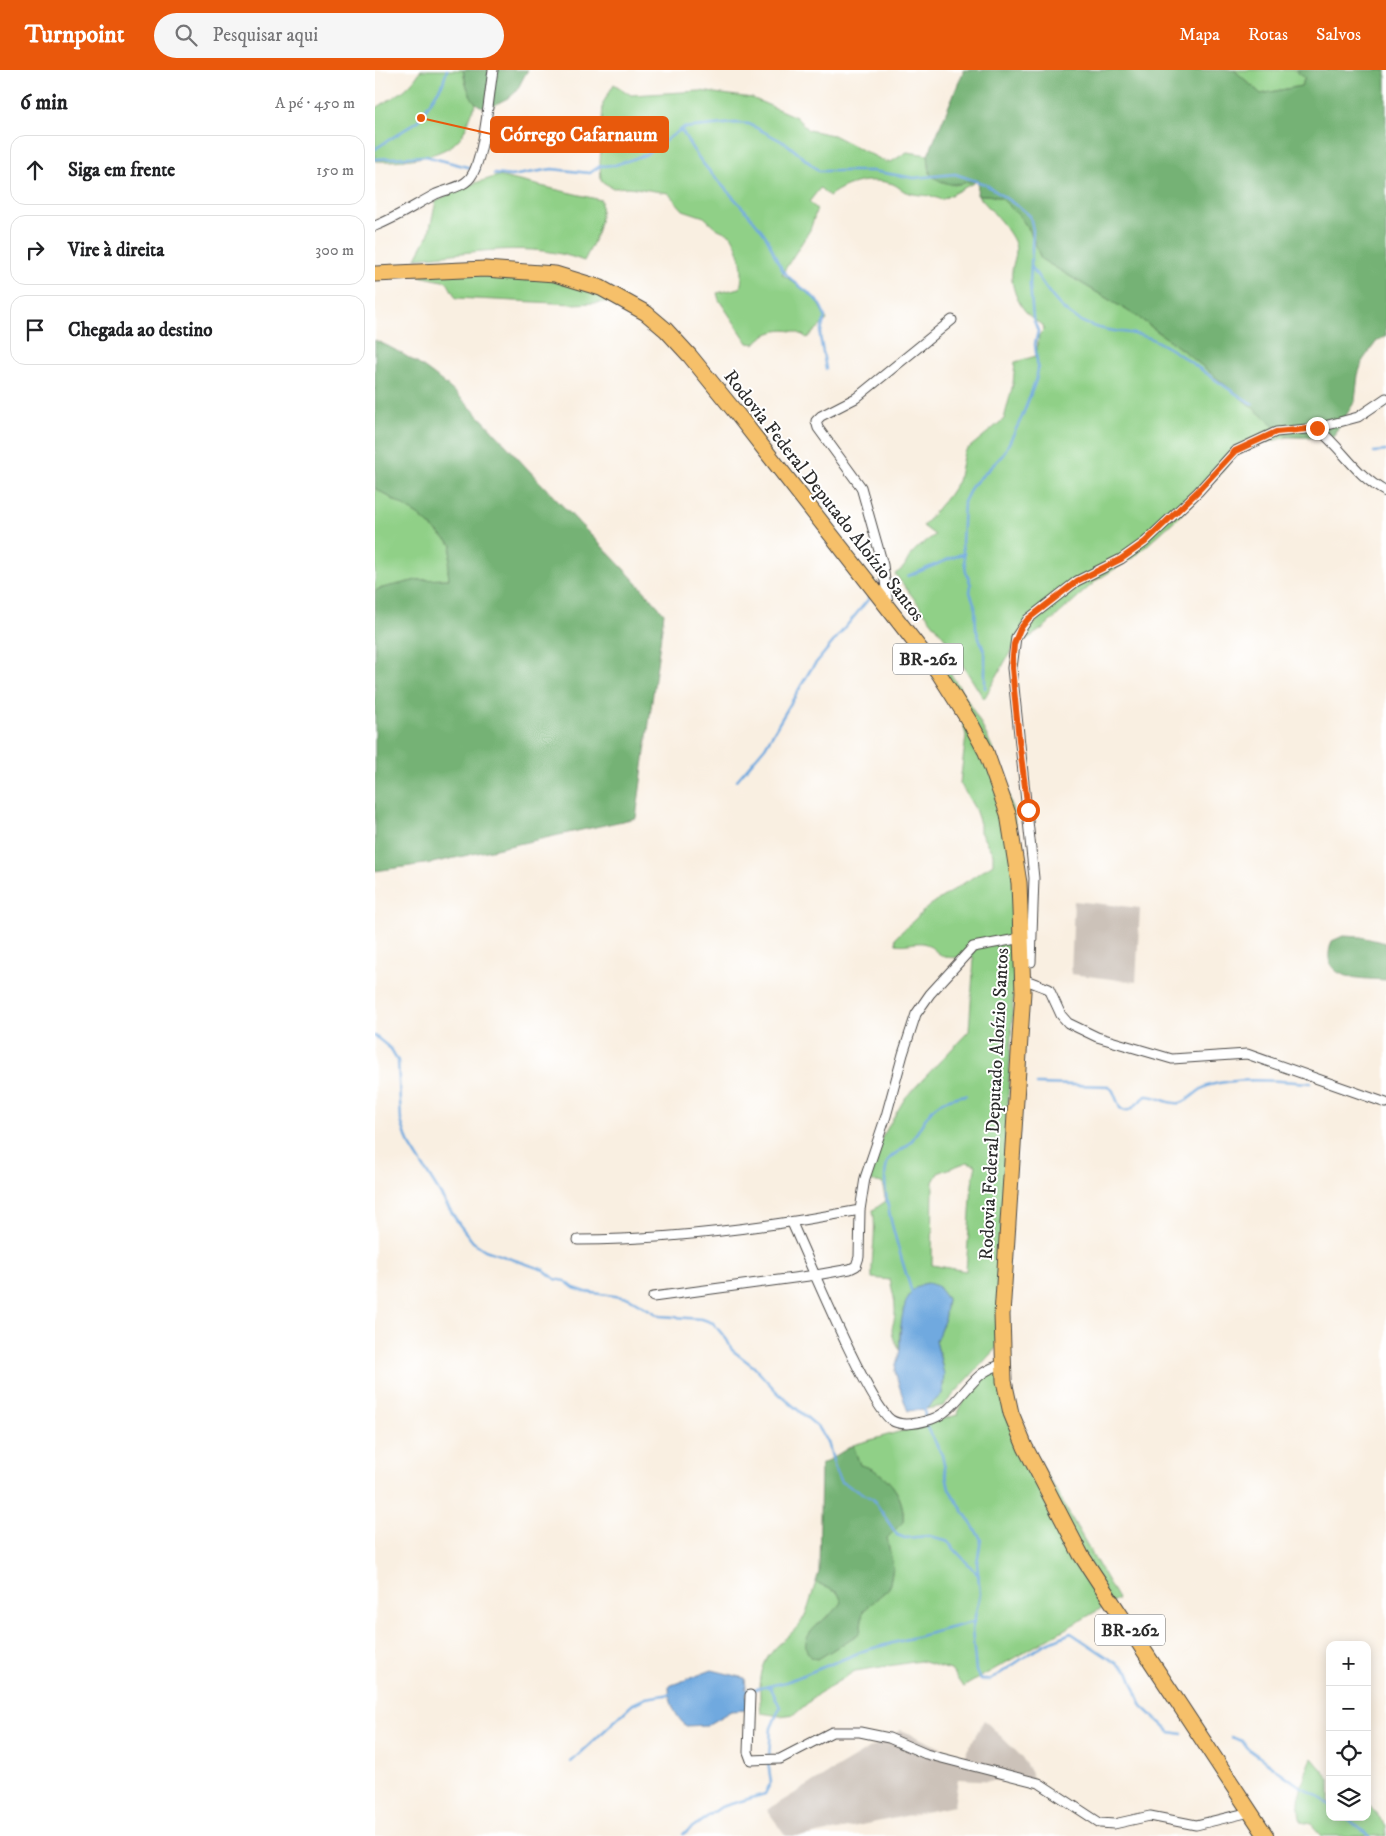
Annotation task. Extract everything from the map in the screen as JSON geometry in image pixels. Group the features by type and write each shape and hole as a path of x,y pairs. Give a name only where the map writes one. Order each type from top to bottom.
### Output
{"highway":[{"name":"Rodovia Federal Deputado Aloízio Santos","path":"375,274 463,269 528,270 575,279 601,288 632,304 666,330 690,356 938,672 971,724 986,752 1003,797 1011,830 1019,883 1024,955 1002,1316 1004,1381 1015,1422 1025,1446 1081,1555 1266,1836"}],"street":[{"path":"375,226 407,213 436,194 462,184 471,177 479,157 493,70"},
{"path":"888,607 883,565 861,487 818,428 816,421 821,416 856,398 952,320"},
{"path":"1386,398 1358,417 1317,428 1276,432 1235,451 1197,492 1145,542 1121,559 1077,581 1028,619 1020,629 1014,644 1012,668 1034,878 1024,955 1049,990 1061,1015 1068,1023 1097,1037 1172,1059 1247,1054 1386,1103"},
{"path":"1317,428 1333,442 1359,473 1386,492"},
{"path":"653,1297 816,1276 856,1266 859,1257 860,1210 865,1178 886,1116 903,1054 922,1003 965,953 973,947 1024,955"},
{"path":"578,1240 621,1240 792,1223 860,1210"},
{"path":"792,1223 882,1412 899,1423 932,1419 940,1415 982,1374 1003,1364"},
{"path":"749,1696 747,1752 751,1760 780,1759 832,1732 859,1732 889,1738 926,1754 1039,1783 1100,1823 1114,1824 1150,1816 1196,1825 1250,1812"}],"shaded area":[{"path":"1074,901 1140,908 1136,982 1071,974"},
{"path":"984,1720 1022,1757 1036,1783 958,1779 954,1806 808,1836 786,1836 767,1810 901,1730 963,1758"}],"green space":[{"path":"421,70 463,70 466,85 476,104 464,131 452,145 432,155 396,161 375,161 375,109 405,89"},
{"path":"463,70 528,70 513,94 507,99 484,107 478,105 473,100"},
{"path":"964,70 1234,70 1261,94 1301,86 1305,78 1295,70 1386,70 1386,336 1377,341 1363,360 1358,375 1355,401 1332,438 1288,437 1189,355 1138,317 1041,259 1030,231 1020,217 1001,198 977,195 978,180 948,184 930,174 928,155"},
{"path":"1234,70 1295,70 1305,78 1301,86 1261,94"},
{"path":"614,84 631,95 700,91 752,98 796,117 808,130 833,135 886,162 891,162 907,152 928,155 930,174 954,185 979,180 941,200 932,196 903,191 893,184 876,181 852,184 829,196 820,188 809,202 817,209 810,230 782,274 815,298 827,320 807,338 801,334 780,330 766,335 755,344 748,343 719,300 717,293 740,288 742,275 741,261 731,235 716,228 704,217 683,210 668,193 629,187 613,188 601,181 603,103"},
{"path":"498,176 601,200 599,225 595,239 584,261 543,251 522,250 479,251 416,258 429,233 436,201 462,187"},
{"path":"977,195 1001,198 1020,217 1030,231 1041,259 1138,317 1189,355 1288,437 1249,447 1231,460 1196,501 1134,557 1097,580 1042,629 1012,649 984,699 950,645 895,574 903,568 915,550 935,535 923,526 958,481 964,452 1004,419 1013,384 1015,362 1036,356 1039,335 1044,330 1043,325 1024,310 1013,287 1012,271 1016,251 1013,239 998,218"},
{"path":"545,266 613,302 574,304 456,298 447,282 415,275"},
{"path":"375,340 401,353 424,368 464,401 664,613 636,818 432,863 375,871 375,593 378,589 417,580 449,579 448,570 452,545 418,515 375,488"},
{"path":"375,488 418,515 452,545 448,570 449,579 417,580 379,589 375,593"},
{"path":"917,628 951,674 993,749 1011,803 1016,831 1019,892 998,1284 999,1345 943,1406 926,1409 942,1394 944,1383 942,1364 936,1341 944,1321 947,1299 937,1286 913,1306 903,1319 899,1337 900,1349 892,1332 895,1305 890,1280 872,1278 873,1210 886,1201 882,1183 862,1179 877,1146 905,1098 969,1031 974,958 947,957 940,955 929,945 923,943 896,944 895,938 929,906 993,864 993,854 980,832 980,824 975,809 960,783 966,736 963,722 924,648","holes":["967,1162 976,1165 972,1184 966,1271 932,1265 933,1182 938,1173"]},
{"path":"1343,936 1361,937 1386,943 1386,980 1353,977 1343,975 1335,970 1330,964 1329,954 1332,941"},
{"path":"991,1367 1005,1378 1019,1426 1118,1599 963,1687 951,1670 920,1661 855,1671 818,1694 795,1714 780,1716 761,1713 760,1690 764,1666 771,1653 802,1621 816,1582 838,1593 842,1602 838,1610 825,1618 811,1658 818,1659 860,1633 863,1611 889,1588 893,1567 887,1538 903,1522 901,1502 892,1485 885,1478 878,1472 860,1465 853,1445 957,1415 967,1394"},
{"path":"853,1445 860,1465 878,1472 892,1485 901,1502 903,1522 887,1538 893,1567 889,1588 863,1611 860,1633 818,1659 811,1658 806,1649 806,1641 816,1627 842,1602 838,1593 816,1582 819,1572 821,1465"},
{"path":"1312,1758 1326,1774 1326,1821 1371,1821 1371,1808 1386,1825 1386,1836 1322,1836 1311,1824 1301,1822 1299,1797"}],"water":[{"path":"928,1283 937,1286 947,1299 944,1321 936,1341 944,1374 942,1394 926,1409 908,1411 895,1371 900,1351 902,1319 907,1299 912,1291"},
{"path":"712,1670 745,1678 748,1710 731,1711 707,1725 686,1726 673,1708 669,1686"}],"waterway":[{"path":"375,149 418,121 443,83 447,70"},
{"path":"494,174 511,176 552,169 590,173 600,166 615,165 645,155 683,128 735,123 749,124 787,144 819,171 872,171 914,178 955,174 985,184 1030,216 1033,230 1030,284 1033,318 1038,331 1035,344 1038,369 1036,380 1022,417 1003,455 972,486 964,502 962,544 966,572 971,585 970,592 975,606 976,629 985,654 985,688"},
{"path":"679,130 683,132 700,160 765,235 784,272 818,302 825,317 820,336 826,369"},
{"path":"375,159 425,156 479,170"},
{"path":"1031,266 1055,300 1074,317 1098,328 1136,334 1152,339 1182,356 1253,404"},
{"path":"1374,452 1386,451"},
{"path":"908,576 964,553"},
{"path":"737,780 765,747 811,669 871,596"},
{"path":"375,1036 391,1049 398,1061 401,1121 408,1142 459,1224 473,1242 485,1250 544,1270 555,1279 565,1281 574,1288 586,1292 629,1298 660,1316 702,1319 713,1323 727,1340 732,1350 754,1367 778,1393 819,1428 828,1442 836,1472 841,1482 873,1499 897,1535 905,1538 929,1536 946,1540 979,1576"},
{"path":"1037,1084 1109,1086 1120,1108 1125,1111 1131,1109 1146,1096 1170,1103 1180,1103 1210,1085 1233,1081 1260,1080 1311,1083"},
{"path":"912,1293 888,1207 885,1174 888,1161 892,1155 910,1143 932,1109 945,1101 966,1095"},
{"path":"924,1408 925,1417"},
{"path":"927,1426 942,1455 949,1489 981,1539 977,1563 980,1594 972,1630 976,1671 980,1680 990,1680 1043,1645 1071,1633 1128,1671 1142,1706 1170,1732 1182,1734"},
{"path":"743,1692 786,1682 866,1650 973,1622"},
{"path":"769,1757 771,1728 780,1707 770,1686"},
{"path":"571,1762 633,1704 646,1698 671,1694"},
{"path":"1231,1737 1242,1741 1247,1748 1298,1785 1326,1802"},
{"path":"683,1834 721,1807 765,1794 771,1782 768,1762"},
{"path":"1351,1821 1369,1836"}],"place":[{"name":"Córrego Cafarnaum","path":"421,118"}],"route":[{"path":"1028,810 1012,668 1014,644 1020,629 1028,619 1077,581 1121,559 1145,542 1197,492 1235,451 1276,432 1317,428"}]}
